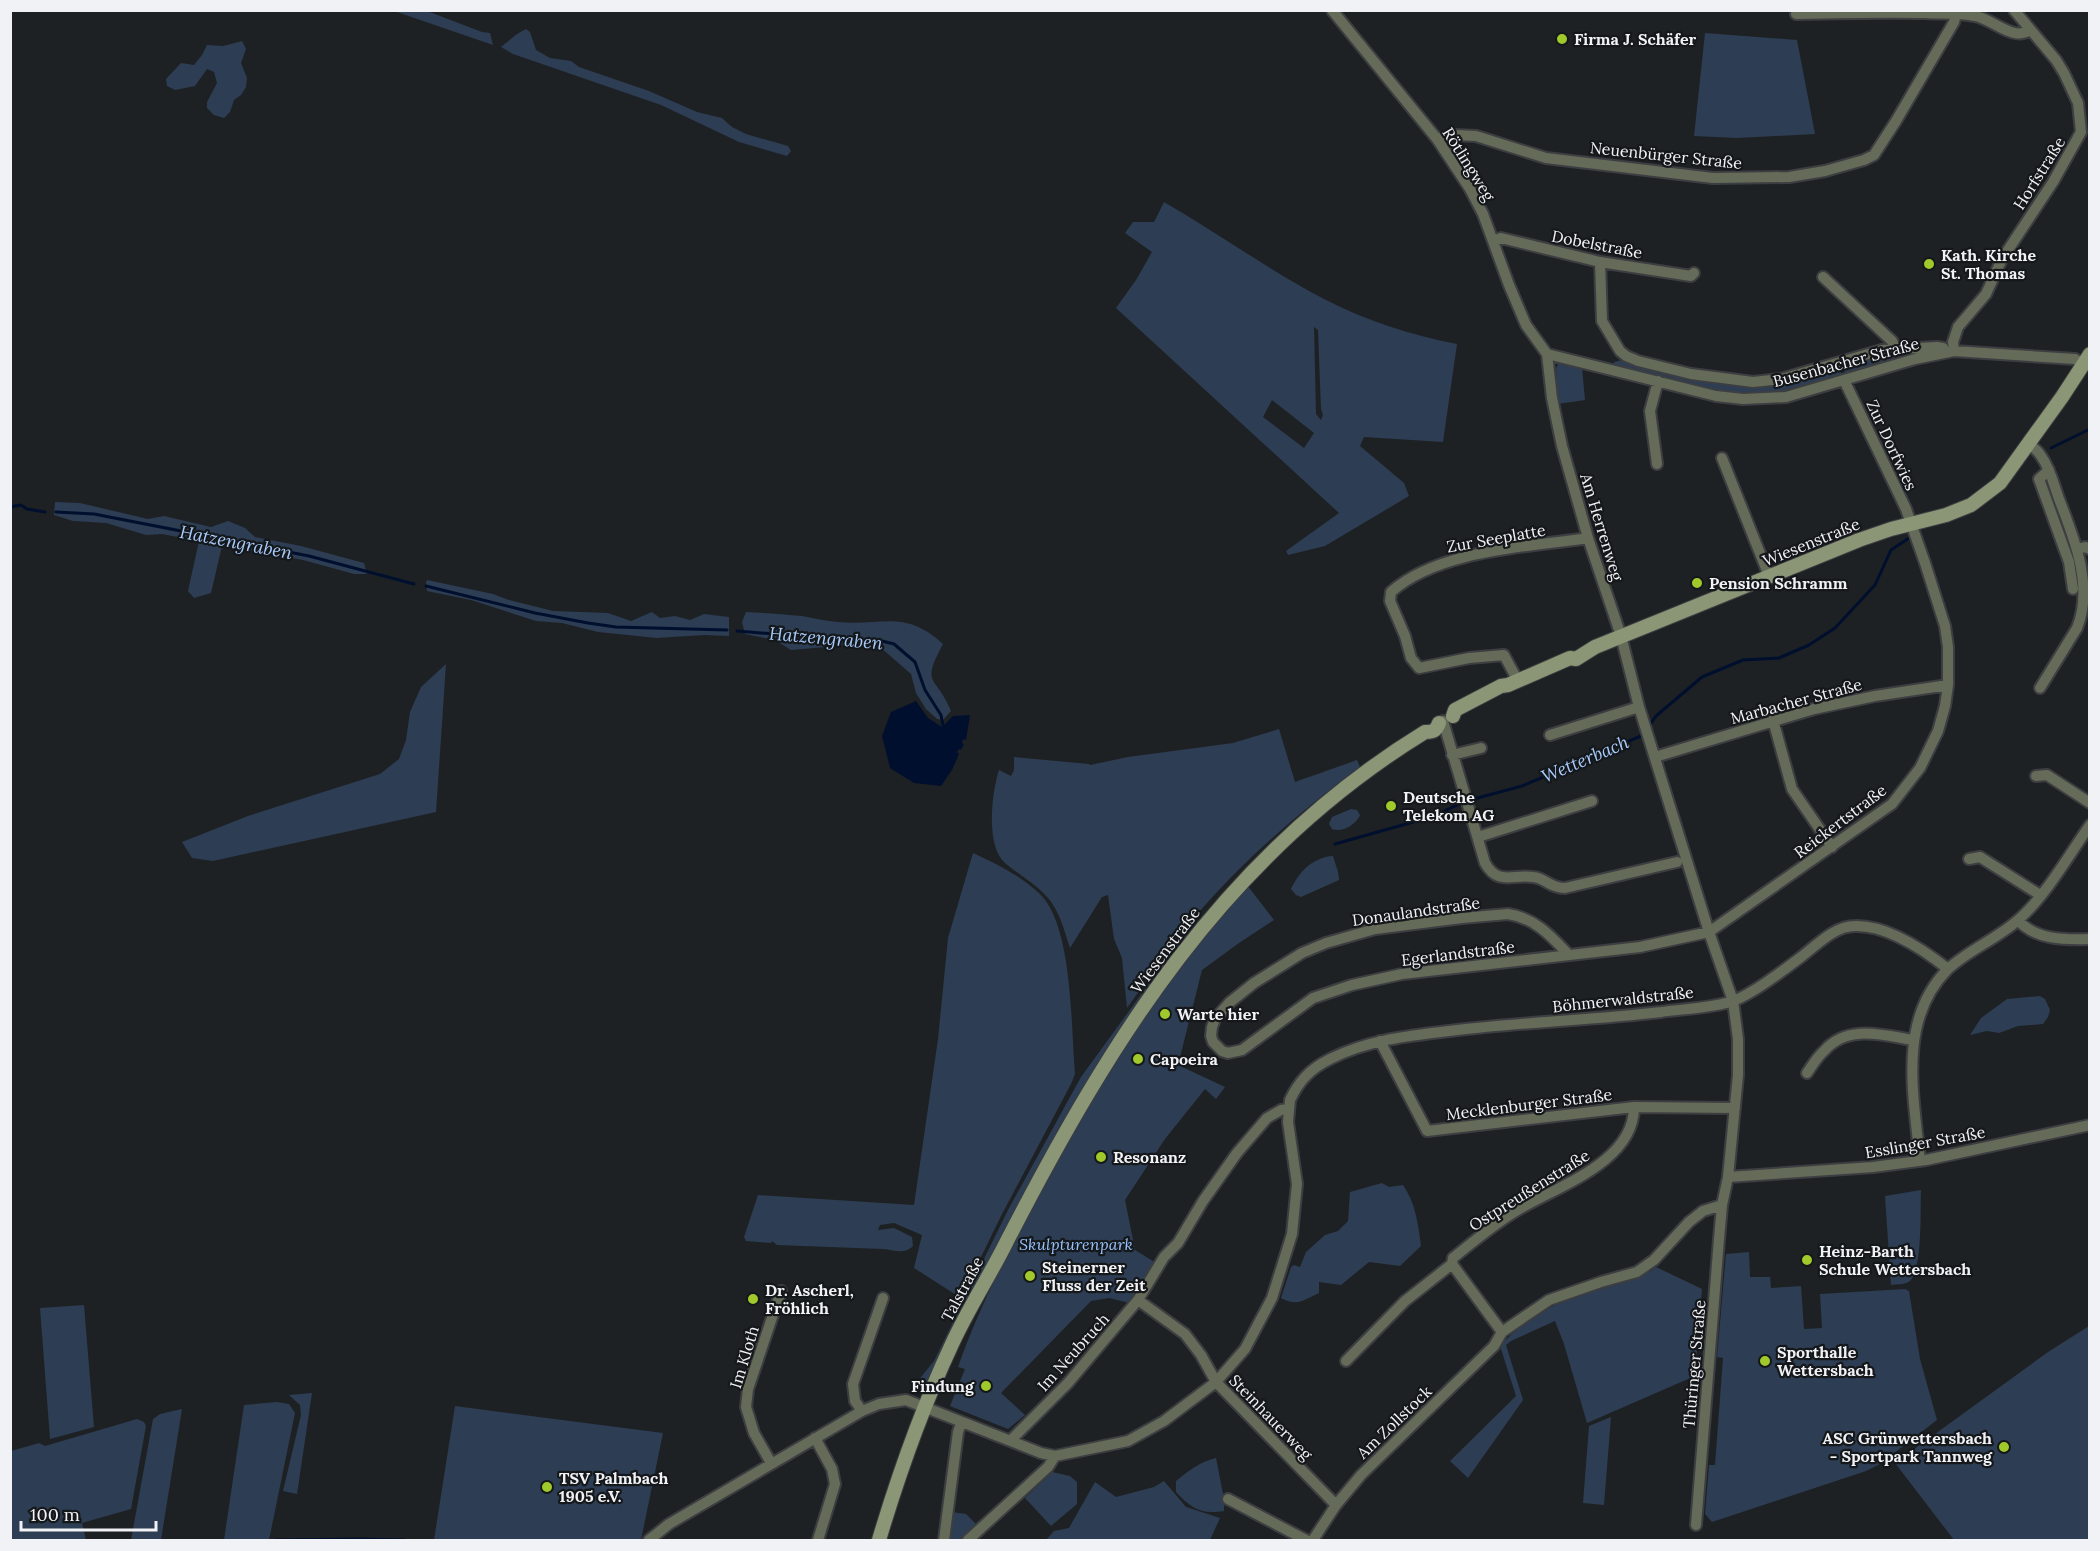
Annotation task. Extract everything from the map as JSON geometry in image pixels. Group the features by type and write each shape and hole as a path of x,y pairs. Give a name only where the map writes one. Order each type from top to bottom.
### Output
{"main road":[{"name":"Wiesenstraße","path":"1004,1248 1055,1151 1112,1054 1152,993 1194,937 1238,886 1288,836 1356,780 1425,732 1427,727 1459,716 1504,691 1513,683 1570,658 1573,653 1581,649 1588,650 1859,540 1954,512 1985,496 2000,483 2086,359"},
{"name":"Talstraße","path":"879,1540 900,1470 998,1266 1004,1248"},
{"name":"Talstraße","path":"884,1540 929,1409"}],"street":[{"name":"Rötlingweg","path":"1332,10 1437,138 1470,189 1526,325 1547,354"},
{"name":"Horfstraße","path":"1949,352 1958,327 1986,294 2002,259 2053,182 2081,132 2078,103 2064,73 2056,60 2014,10"},
{"path":"1796,14 1889,11 1956,14 1981,17 2014,33 2025,34 2030,30"},
{"name":"Neuenbürger Straße","path":"1437,138 1456,135 1476,136 1546,158 1713,178 1789,177 1825,171 1874,155 1937,52 1956,14"},
{"name":"Dobelstraße","path":"1493,241 1501,238 1600,262 1691,276 1695,273"},
{"path":"1600,262 1602,321 1620,351 1638,361 1692,374 1753,382 1781,379 1882,350 1937,347 1949,352"},
{"path":"1823,277 1892,341 1896,349"},
{"name":"Busenbacher Straße","path":"1547,354 1716,396 1743,399 1786,397 1915,358 1949,352 2086,359"},
{"name":"Am Herrenweg","path":"1547,354 1555,416 1588,538 1621,636 1639,707 1709,932 1733,1001"},
{"name":"Zur Dorfwies","path":"1844,380 1911,524"},
{"path":"1657,464 1650,411 1658,381"},
{"path":"2028,444 2041,454 2049,470 2078,549 2085,623 2040,688"},
{"path":"1722,458 1769,576"},
{"path":"2049,470 2039,479 2069,562 2073,589"},
{"name":"Reickertstraße","path":"1709,932 1892,804 1920,768 1938,731 1945,706 1948,685 1948,647 1945,626 1911,524"},
{"name":"Zur Seeplatte","path":"1513,683 1510,663 1504,655 1469,658 1419,668 1411,658 1405,636 1390,601 1391,592 1401,583 1437,565 1460,558 1588,538"},
{"path":"2078,549 2085,547 2090,549"},
{"name":"Marbacher Straße","path":"1655,757 1773,720 1858,699 1948,685"},
{"path":"1550,735 1639,707"},
{"path":"1445,720 1463,793 1490,873 1500,877 1534,877 1555,888 1565,888 1677,862"},
{"path":"1773,720 1792,789 1832,847"},
{"path":"1452,755 1481,748"},
{"path":"2036,776 2047,775 2090,803"},
{"path":"1478,837 1592,801"},
{"path":"1920,1161 1912,1040 1926,997 1948,969 2018,920 2040,895 2090,825"},
{"path":"1969,859 1980,857 2040,895"},
{"name":"Donaulandstraße","path":"1228,1053 1217,1047 1211,1035 1215,1019 1229,1003 1254,983 1302,953 1347,935 1411,924 1508,914 1521,916 1532,922 1545,931 1569,955"},
{"path":"2018,920 2025,928 2038,934 2058,938 2090,939"},
{"name":"Böhmerwaldstraße","path":"1289,1103 1298,1083 1313,1070 1345,1052 1380,1041 1407,1035 1482,1027 1628,1016 1733,1001 1771,979 1831,934 1845,927 1858,926 1882,931 1913,944 1948,969"},
{"name":"Egerlandstraße","path":"1228,1053 1248,1047 1313,998 1352,985 1402,974 1640,946 1709,932"},
{"name":"Thüringer Straße","path":"1696,1525 1722,1205 1728,1177 1735,1108 1738,1052 1733,1001"},
{"path":"1807,1074 1824,1049 1846,1036 1872,1033 1912,1040"},
{"name":"Mecklenburger Straße","path":"1380,1041 1427,1131 1634,1107 1735,1108"},
{"path":"649,1540 669,1524 771,1463 862,1411 879,1404 906,1400 961,1423 1041,1453 1055,1456 1128,1441 1164,1421 1216,1382 1245,1349 1272,1298 1287,1253 1296,1207 1298,1184 1289,1103"},
{"name":"Im Neubruch","path":"1010,1441 1068,1383 1138,1300 1164,1257 1178,1243 1203,1201 1237,1154 1267,1119 1289,1103"},
{"name":"Ostpreußenstraße","path":"1346,1361 1380,1325 1452,1264 1453,1258 1485,1231 1599,1165 1618,1147 1626,1134 1634,1120 1634,1107"},
{"name":"Esslinger Straße","path":"1728,1177 1873,1167 1920,1161 2090,1125"},
{"path":"1452,1264 1503,1332 1549,1300 1637,1272 1654,1260 1689,1222 1703,1211 1722,1205"},
{"name":"Im Kloth","path":"771,1463 749,1422 746,1407 748,1389 781,1291"},
{"path":"862,1411 855,1401 854,1384 883,1298"},
{"name":"Steinhauerweg","path":"1138,1300 1185,1334 1201,1355 1216,1382 1336,1505"},
{"name":"Am Zollstock","path":"1313,1540 1336,1505 1361,1475 1494,1346 1503,1332"},
{"path":"944,1540 961,1423"},
{"path":"815,1438 832,1469 835,1484 818,1540"},
{"path":"968,1540 1048,1467 1055,1456"},
{"path":"1228,1499 1306,1540"}],"green space":[{"path":"394,11 427,11 490,33 493,45"},
{"path":"526,29 530,32 536,50 550,58 571,61 579,67 649,91 697,112 722,118 732,127 746,134 788,146 791,151 787,156 739,142 661,105 513,54 501,47"},
{"path":"1705,33 1797,40 1815,134 1738,138 1694,136"},
{"path":"242,41 246,49 241,63 247,78 246,87 234,100 230,112 224,118 214,115 207,108 207,102 217,83 214,72 207,69 195,86 175,90 167,86 166,79 181,63 194,65 207,45 223,46"},
{"path":"1164,202 1285,277 1342,308 1390,326 1457,344 1443,442 1364,437 1360,446 1404,483 1409,496 1325,546 1288,555 1286,551 1339,513 1116,308 1152,252 1125,233 1133,222 1154,222","holes":["1314,327 1318,330 1323,415 1321,420 1316,414","1272,400 1314,433 1304,448 1263,417"]},
{"path":"1930,351 1889,360 1845,374 1843,365 1883,353"},
{"path":"1626,359 1731,383 1839,365 1842,375 1785,391 1743,393 1698,387 1613,366 1614,362"},
{"path":"1562,363 1582,367 1585,400 1558,404 1556,368"},
{"path":"55,502 80,503 148,519 164,516 211,527 228,521 245,528 255,537 301,546 364,563 367,574 354,574 303,560 222,546 211,593 194,598 188,591 199,541 162,534 146,535 106,523 73,521 54,515"},
{"path":"427,580 493,594 553,611 608,613 631,621 652,612 660,618 675,616 690,620 704,614 729,617 729,636 657,638 598,632 562,623 536,621 471,600 427,591"},
{"path":"746,612 854,623 893,621 917,626 943,644 931,674 951,711 943,720 937,719 926,709 916,693 911,674 880,647 861,644 791,650 775,640 745,634 742,622"},
{"path":"446,664 436,812 213,861 192,858 182,842 248,816 380,774 399,759 406,740 410,712 421,687"},
{"path":"1279,729 1295,782 1357,760 1360,767 1293,819 1231,877 1193,919 1127,1008 1122,958 1114,939 1108,895 1102,897 1070,948 1059,915 1052,903 1032,883 1005,863 999,855 992,831 992,818 994,791 999,770 1011,776 1014,770 1014,757 1090,765 1128,757 1233,743"},
{"path":"1351,809 1357,810 1360,815 1355,822 1344,829 1332,829 1329,824 1332,817"},
{"path":"973,853 1017,876 1040,894 1051,909 1065,953 1075,1074 961,1298 914,1268 922,1235 894,1223 880,1225 878,1230 894,1228 912,1237 913,1246 910,1249 899,1251 777,1245 772,1241 771,1243 746,1241 744,1237 758,1195 914,1205 938,1039 948,938"},
{"path":"1333,856 1339,880 1301,897 1296,895 1291,889 1303,871 1319,859"},
{"name":"Skulpturenpark","path":"1247,885 1274,920 1202,970 1178,1065 1225,1087 1216,1099 1205,1089 1165,1139 1125,1200 1135,1250 1156,1263 1130,1303 1109,1298 1091,1301 1001,1393 1025,1415 1008,1429 950,1406 965,1369 958,1367 985,1301 1016,1236 1069,1138 1117,1055 1171,976"},
{"path":"1224,892 1226,895 1174,957 924,1391 916,1394 913,1387 934,1361 1008,1210 1081,1077 1175,948"},
{"path":"2040,996 2045,999 2050,1010 2043,1024 2018,1026 1999,1033 1987,1031 1970,1035 1981,1018 2007,999"},
{"path":"1382,1183 1389,1187 1403,1185 1414,1207 1421,1246 1400,1266 1369,1262 1341,1285 1319,1282 1319,1293 1304,1300 1292,1302 1281,1298 1291,1267 1294,1265 1300,1267 1306,1252 1325,1235 1338,1231 1348,1221 1350,1192"},
{"path":"1921,1190 1919,1252 1914,1274 1908,1282 1891,1285 1885,1196"},
{"path":"1749,1252 1750,1277 1770,1277 1771,1288 1801,1286 1804,1329 1822,1328 1820,1294 1905,1289 1909,1291 1920,1359 1937,1420 1880,1464 1866,1471 1712,1522 1705,1514 1709,1465 1715,1465 1723,1358 1717,1357 1726,1254"},
{"path":"1656,1267 1702,1289 1695,1376 1587,1423 1555,1321 1506,1345 1523,1400 1468,1478 1450,1461 1516,1396 1500,1346 1533,1318 1551,1307 1570,1298 1651,1271"},
{"path":"84,1305 94,1427 50,1439 40,1308"},
{"name":"ASC Grünwettersbach - Sportpark Tannweg","path":"2089,1326 2089,1540 1954,1540 1895,1463 2048,1352"},
{"path":"312,1393 297,1494 283,1491 301,1415 300,1405 289,1395"},
{"path":"277,1402 289,1404 295,1413 269,1540 224,1540 244,1405"},
{"name":"TSV Palmbach 1905 e.V.","path":"455,1406 663,1433 641,1540 434,1540"},
{"path":"182,1409 161,1540 131,1540 153,1419 160,1414"},
{"path":"1611,1417 1604,1505 1583,1503 1589,1426"},
{"path":"137,1419 144,1422 146,1426 131,1509 82,1523 86,1540 11,1540 11,1451 39,1443 45,1446"},
{"path":"1216,1458 1224,1511 1203,1511 1192,1506 1176,1492 1176,1481 1200,1464"},
{"path":"1052,1472 1070,1476 1077,1482 1077,1504 1051,1526 1025,1498"},
{"path":"1164,1481 1186,1507 1220,1518 1210,1540 1046,1540 1054,1531 1069,1528 1095,1482 1116,1497 1154,1487"},
{"path":"951,1512 966,1514 977,1525 960,1540 948,1540"}],"shaded area":[{"path":"916,701 928,718 942,727 953,716 970,715 966,740 963,739 964,744 957,752 959,754 952,770 941,786 914,783 890,768 882,736 891,712"}],"waterway":[{"name":"Wetterbach","path":"2051,448 2090,429"},
{"name":"Hatzengraben","path":"10,507 21,505 27,509 45,512"},
{"name":"Hatzengraben","path":"56,512 94,514 309,556 414,584"},
{"name":"Wetterbach","path":"1649,726 1656,716 1702,677 1743,660 1779,658 1809,645 1835,628 1875,585 1891,550 1909,538"},
{"name":"Hatzengraben","path":"426,586 535,613 588,623 616,627 727,630"},
{"name":"Hatzengraben","path":"737,631 861,641 874,639 894,644 915,662 925,690 941,715 944,731"},
{"name":"Wetterbach","path":"1470,800 1522,786 1641,736 1645,731"},
{"name":"Wetterbach","path":"1335,844 1431,817 1464,802"},
{"path":"275,1540 405,1540"}],"place":[{"name":"Firma J. Schäfer","path":"1562,39"},
{"name":"Kath. Kirche St. Thomas","path":"1929,264"},
{"name":"Pension Schramm","path":"1697,583"},
{"name":"Deutsche Telekom AG","path":"1391,806"},
{"name":"Warte hier","path":"1165,1014"},
{"name":"Capoeira","path":"1138,1059"},
{"name":"Resonanz","path":"1101,1157"},
{"name":"Heinz-Barth Schule Wettersbach","path":"1807,1260"},
{"name":"Steinerner Fluss der Zeit","path":"1030,1276"},
{"name":"Dr. Ascherl, Fröhlich","path":"753,1299"},
{"name":"Sporthalle Wettersbach","path":"1765,1361"},
{"name":"Findung","path":"986,1386"},
{"name":"ASC Grünwettersbach - Sportpark Tannweg","path":"2004,1447"},
{"name":"TSV Palmbach 1905 e.V.","path":"547,1487"}]}
